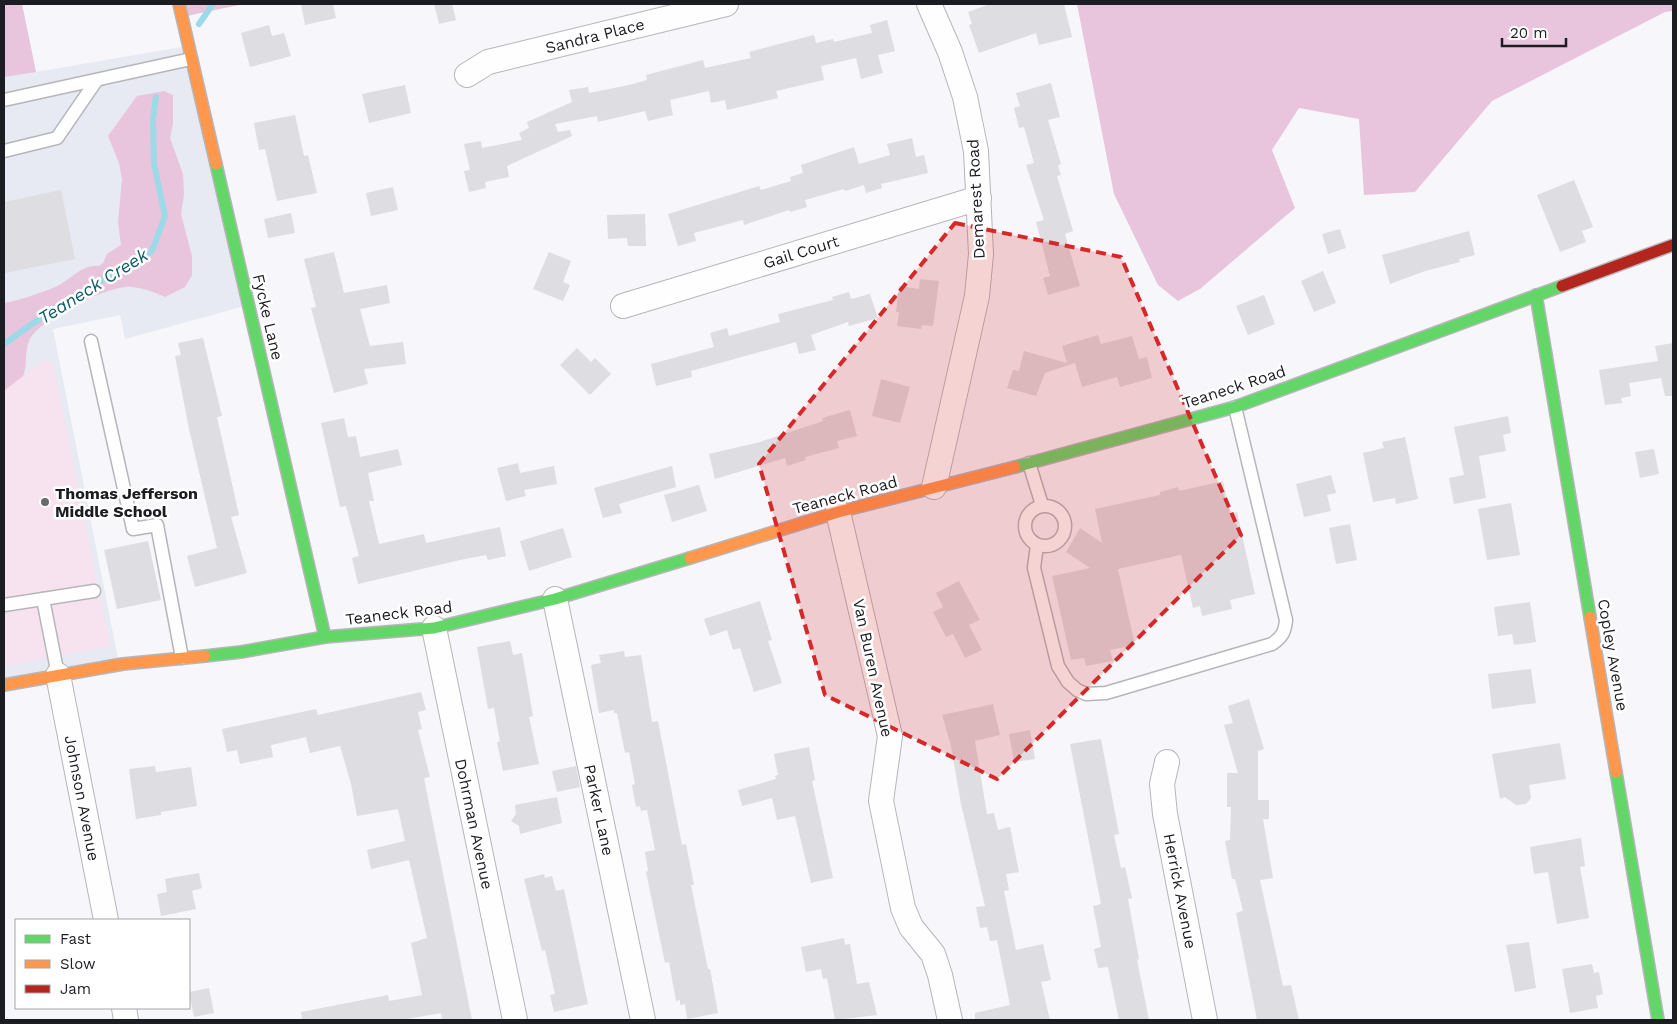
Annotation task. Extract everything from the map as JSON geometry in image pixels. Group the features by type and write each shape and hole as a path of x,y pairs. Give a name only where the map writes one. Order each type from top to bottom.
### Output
{"main road":[{"name":"Fycke Lane","path":"179,4 325,637"},
{"name":"Teaneck Road","path":"4,685 123,664 241,652 325,637 434,628 555,599 838,512 1235,407 1673,245"},
{"name":"Copley Avenue","path":"1536,295 1658,1020"}],"street":[{"name":"Sandra Place","path":"467,74 488,62 726,4"},
{"name":"Demarest Road","path":"929,4 950,52 965,97 976,151 981,254 977,296 934,487"},
{"name":"Gail Court","path":"623,306 979,198"},
{"name":"Van Buren Avenue","path":"838,512 890,736 881,801 903,908 911,927 933,954 950,1020"},
{"name":"Parker Lane","path":"555,599 643,1020"},
{"name":"Dohrman Avenue","path":"434,628 515,1020"},
{"name":"Johnson Avenue","path":"58,676 106,919"},
{"name":"Herrick Avenue","path":"1167,762 1162,784 1166,814 1204,1020"}],"lane":[{"path":"4,100 191,59"},
{"path":"4,151 57,138 96,81"},
{"path":"91,340 133,529 157,525 182,658"},
{"path":"1037,545 1034,568 1058,666 1068,682 1084,693 1106,693 1272,644 1279,640 1284,633 1286,620 1235,407"},
{"path":"1029,463 1042,505"},
{"path":"1042,505 1061,512 1066,525 1065,532 1056,543 1050,546 1037,545 1027,536 1025,523 1030,512 1042,505"},
{"path":"4,605 94,591"},
{"path":"43,599 58,676"}],"highlighted area":[{"path":"955,223 1121,257 1241,535 997,779 825,695 759,464"}],"shaded area":[{"name":"Thomas Jefferson Middle School","path":"4,4 22,4 36,72 188,46 248,305 125,339 120,315 53,329 119,664 4,685"},
{"path":"4,4 22,4 36,72 4,77"},
{"path":"179,4 244,4 182,17"},
{"path":"1077,4 1673,4 1673,11 1665,12 1492,101 1415,192 1364,195 1359,119 1299,108 1272,150 1295,208 1200,289 1178,301 1158,285 1114,194"},
{"path":"164,91 173,95 173,124 170,138 183,174 184,194 181,214 192,256 192,275 185,287 165,297 140,288 122,288 93,297 61,313 47,322 30,339 23,376 4,391 4,303 23,299 53,288 87,267 99,266 103,263 107,254 121,245 118,222 122,179 119,163 108,136 137,96"},
{"path":"44,360 53,363 110,646 4,666 4,391"}],"building":[{"path":"301,4 333,4 336,18 305,25"},
{"path":"434,4 452,4 456,20 439,24"},
{"path":"990,4 1064,4 1072,37 1039,45 1036,33 979,53 969,25 972,24 968,12"},
{"path":"887,20 895,51 878,55 883,73 861,79 856,58 821,66 824,80 776,91 778,98 727,110 725,100 711,103 709,91 670,100 673,115 648,121 645,111 598,122 597,116 555,124 558,132 570,130 572,136 507,166 509,177 485,182 486,188 469,192 464,171 470,170 464,144 481,141 482,148 522,140 519,133 529,128 527,122 572,102 569,90 588,87 589,93 647,80 646,75 703,60 705,68 751,58 749,52 814,35 816,43 833,39 834,42 872,33 870,25"},
{"path":"269,25 272,36 284,33 291,56 250,67 241,33"},
{"path":"1051,83 1060,117 1048,120 1061,164 1058,165 1061,175 1057,176 1073,231 1065,234 1080,286 1048,295 1043,278 1050,276 1036,222 1044,220 1026,165 1034,163 1024,127 1019,128 1014,108 1020,106 1016,93"},
{"path":"405,85 411,113 369,123 362,94"},
{"path":"295,115 304,156 308,155 317,193 277,201 265,149 259,150 254,123"},
{"path":"912,138 916,157 924,155 928,173 881,184 882,188 866,193 864,185 805,200 807,207 790,212 789,210 744,225 743,220 694,233 696,241 678,246 668,214 759,186 761,190 791,181 790,177 803,173 801,165 854,147 859,164 890,155 887,144"},
{"path":"1574,180 1593,227 1582,231 1586,242 1560,252 1537,195"},
{"path":"393,187 398,210 371,216 366,193"},
{"path":"61,190 75,259 4,273 4,202"},
{"path":"291,213 295,233 268,238 264,219"},
{"path":"645,214 646,246 628,246 627,238 608,239 607,215"},
{"path":"1340,229 1346,248 1328,254 1322,234"},
{"path":"1469,231 1475,255 1459,259 1460,262 1425,271 1390,284 1382,255"},
{"path":"334,252 344,293 387,285 390,303 360,309 370,346 403,342 406,364 364,369 368,384 334,393 311,308 316,307 304,259"},
{"path":"549,252 571,261 563,282 570,285 563,301 533,289"},
{"path":"1323,271 1336,303 1314,312 1301,281"},
{"path":"920,279 939,281 933,326 922,325 921,329 897,326 899,312 896,312 899,286 919,289"},
{"path":"849,292 851,299 870,294 878,318 849,326 848,322 811,335 816,350 799,354 796,342 691,371 692,377 656,386 651,364 714,347 710,333 727,328 729,336 780,322 778,314 833,300 832,297"},
{"path":"1264,295 1275,324 1248,335 1236,306"},
{"path":"1098,335 1101,344 1132,336 1139,359 1147,357 1152,378 1120,387 1117,377 1082,387 1075,363 1045,373 1036,396 1007,388 1013,370 1019,371 1024,351 1067,363 1062,346"},
{"path":"203,338 222,416 217,417 239,515 231,517 247,573 195,587 187,556 217,548 189,429 175,356 181,355 178,343"},
{"path":"1673,343 1673,396 1665,396 1661,378 1629,383 1631,396 1621,398 1622,403 1605,405 1599,370 1658,361 1655,346"},
{"path":"577,348 591,362 595,358 611,374 590,395 560,365"},
{"path":"881,379 910,387 900,423 872,416"},
{"path":"850,410 857,436 837,441 839,448 805,457 806,460 787,466 785,458 715,479 709,454 760,442 823,421 822,418"},
{"path":"1508,416 1511,433 1503,435 1506,451 1479,456 1486,498 1454,504 1449,478 1464,475 1454,427"},
{"path":"344,418 348,437 356,436 360,457 398,449 402,465 368,473 374,501 369,501 379,544 424,534 426,543 500,527 506,556 488,560 486,555 358,584 352,558 359,556 346,506 340,507 321,423"},
{"path":"1405,437 1418,499 1396,504 1395,498 1373,502 1363,453 1384,448 1382,442"},
{"path":"1654,449 1659,474 1640,478 1635,452"},
{"path":"518,463 520,473 554,466 557,484 524,490 526,496 506,501 497,468"},
{"path":"672,466 676,487 619,504 622,513 603,518 594,488"},
{"path":"1331,475 1336,493 1327,495 1331,511 1304,517 1296,484"},
{"path":"1223,481 1230,513 1237,512 1255,594 1230,600 1232,609 1202,616 1200,606 1193,608 1181,555 1118,569 1135,645 1110,650 1113,661 1086,666 1084,658 1071,660 1052,576 1090,568 1066,552 1080,528 1102,543 1095,509 1160,495 1160,492 1178,487 1179,491"},
{"path":"699,485 707,511 672,522 664,495"},
{"path":"1511,503 1520,555 1487,560 1478,509"},
{"path":"1350,524 1357,560 1336,564 1329,528"},
{"path":"563,528 572,557 529,571 520,541"},
{"path":"148,541 161,600 117,609 104,550"},
{"path":"959,581 980,620 969,625 982,650 965,658 953,634 946,637 933,612 943,607 936,593"},
{"path":"760,601 772,640 768,641 782,683 754,692 740,648 733,650 727,630 710,636 704,619"},
{"path":"1530,602 1536,642 1514,645 1512,634 1498,636 1494,607"},
{"path":"510,641 513,655 522,653 533,716 529,717 539,764 503,771 497,742 500,742 494,708 488,709 477,647"},
{"path":"624,651 625,657 641,655 652,722 658,721 682,845 686,844 694,885 691,885 718,1013 687,1019 685,1004 680,1005 680,1000 676,1001 669,962 665,963 646,872 648,871 645,852 655,850 647,810 641,811 640,806 636,807 632,785 635,784 629,752 625,753 617,713 614,713 614,710 599,713 591,665 601,663 599,655"},
{"path":"1531,669 1536,703 1492,709 1488,674"},
{"path":"421,692 426,710 418,712 422,729 418,730 430,777 424,778 472,1020 442,1020 441,1013 401,1020 302,1020 301,1012 388,995 389,1001 422,995 411,943 427,938 409,860 371,869 367,850 405,841 398,809 357,816 351,784 340,746 310,753 306,737 271,745 273,757 240,764 237,750 227,752 222,729 316,709 318,715"},
{"path":"1249,699 1264,749 1258,751 1258,800 1269,800 1269,819 1263,819 1273,878 1260,880 1283,986 1291,985 1299,1020 1257,1020 1236,913 1243,911 1235,879 1232,879 1225,841 1230,840 1231,807 1227,807 1227,773 1238,773 1224,725 1233,723 1228,706"},
{"path":"993,704 1000,735 975,741 987,814 994,813 998,830 1010,827 1019,872 1006,874 1009,890 1004,891 1016,950 1043,944 1051,980 1041,982 1050,1020 975,1020 975,1013 1010,1005 997,940 990,941 987,927 980,928 976,907 985,906 961,804 951,746 942,715"},
{"path":"1030,730 1035,759 1014,762 1009,734"},
{"path":"1101,739 1119,834 1114,835 1121,868 1125,867 1132,898 1128,899 1139,959 1137,960 1149,1020 1119,1020 1108,967 1098,968 1094,949 1101,947 1093,906 1101,904 1070,744"},
{"path":"1560,743 1566,779 1529,785 1531,798 1526,804 1516,805 1505,797 1500,799 1492,754"},
{"path":"809,747 815,780 812,781 833,878 811,883 795,816 777,820 772,798 742,806 738,790 776,779 775,776 778,775 774,754"},
{"path":"155,766 156,772 191,767 197,806 161,812 161,815 136,819 129,769"},
{"path":"576,766 580,787 557,792 552,771"},
{"path":"557,797 562,823 520,834 519,826 511,821 516,814 515,805"},
{"path":"1581,838 1585,866 1580,867 1589,918 1557,924 1548,872 1534,874 1530,847"},
{"path":"199,873 202,888 192,891 196,909 161,916 157,894 167,892 165,879"},
{"path":"544,874 545,878 552,876 556,891 564,889 588,1004 554,1012 550,995 555,994 545,950 542,951 524,879"},
{"path":"844,938 845,945 850,944 857,984 869,982 877,1015 835,1020 827,978 823,979 821,969 806,972 801,947"},
{"path":"1529,942 1536,988 1515,992 1506,945"},
{"path":"1592,964 1594,973 1599,972 1603,994 1596,996 1598,1008 1570,1013 1562,969"},
{"path":"209,988 214,1013 194,1017 190,992"}],"waterway":[{"name":"Teaneck Creek","path":"199,24 213,4"},
{"name":"Teaneck Creek","path":"4,344 56,307 152,251 165,216 154,164 153,118 156,97"}],"traffic: fast":[{"path":"216,164 325,637"},
{"path":"1015,467 1235,407 1562,286"},
{"path":"1536,295 1590,617"},
{"path":"205,656 241,652 325,637 434,628 555,599 690,558"},
{"path":"1616,772 1658,1020"}],"traffic: slow":[{"path":"179,4 216,164"},
{"path":"690,558 838,512 1015,467"},
{"path":"1590,617 1616,772"},
{"path":"4,685 123,664 205,656"}],"traffic: jam":[{"path":"1562,286 1673,245"}],"place":[{"name":"Thomas Jefferson Middle School","path":"45,502"}]}
